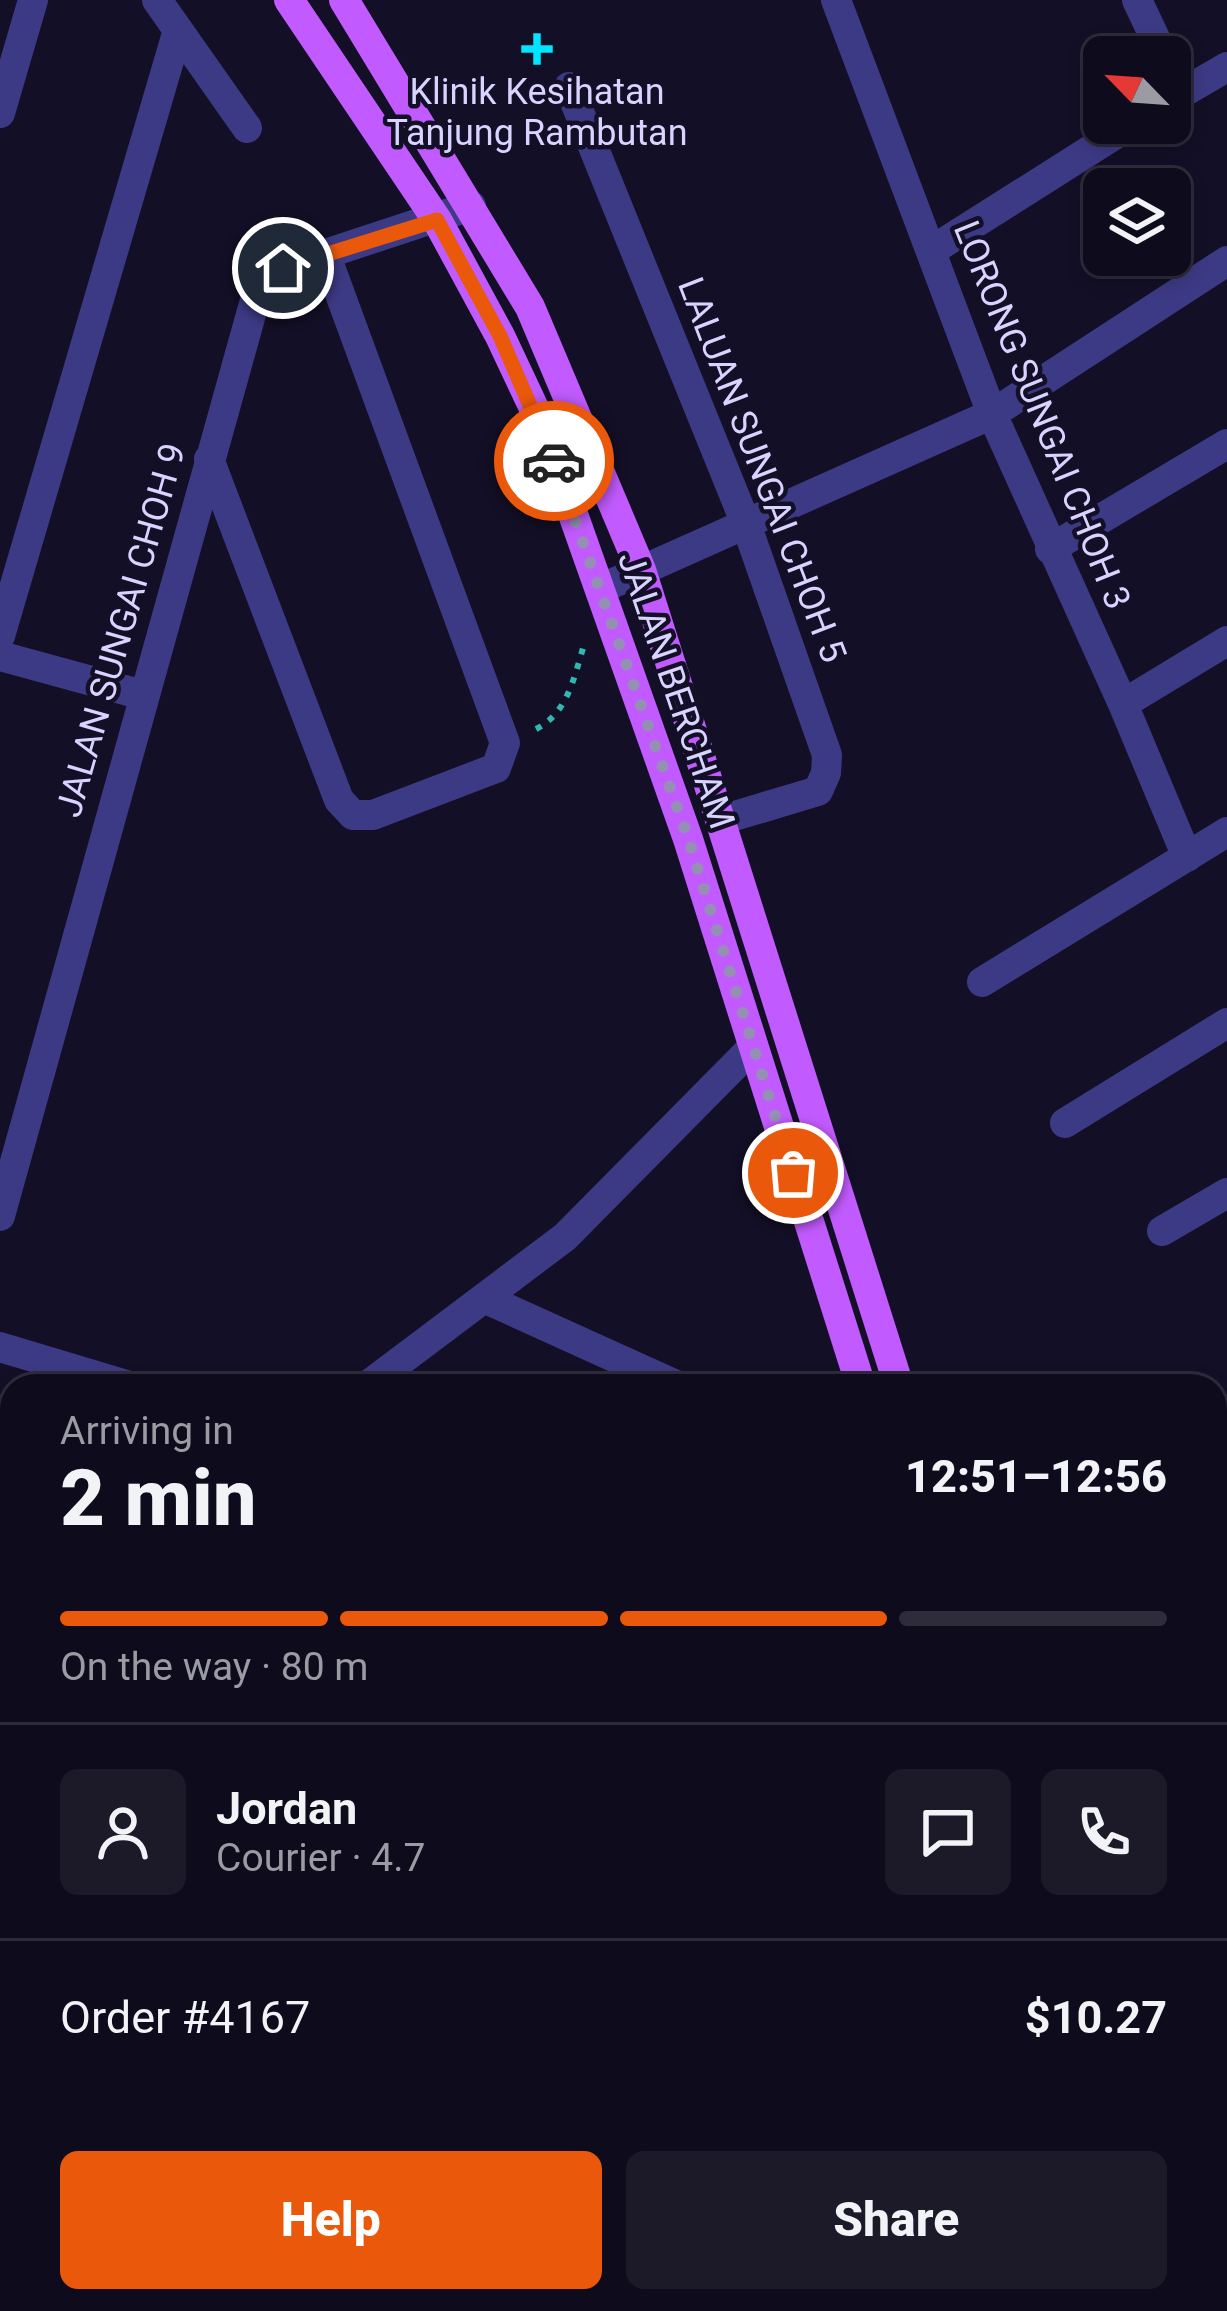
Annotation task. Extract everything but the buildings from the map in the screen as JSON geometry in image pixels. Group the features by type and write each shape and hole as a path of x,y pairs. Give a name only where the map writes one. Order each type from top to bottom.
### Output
{"main road":[{"name":"JALAN BERCHAM","path":"289,0 437,220 540,422 688,838 852,1374"},
{"name":"JALAN BERCHAM","path":"344,0 530,307 640,570 895,1374"}],"street":[{"path":"0,113 33,0"},
{"path":"157,0 248,128"},
{"name":"LORONG SUNGAI CHOH 3","path":"836,0 992,414 1187,856"},
{"path":"1137,0 1154,36"},
{"path":"0,637 7,586 178,30"},
{"path":"1191,81 1227,68"},
{"name":"LALUAN SUNGAI CHOH 5","path":"569,86 746,524 827,754 818,791 722,820"},
{"path":"931,251 1100,144"},
{"name":"JALAN SUNGAI CHOH 9","path":"0,1216 9,1145 260,282 283,268 471,206"},
{"path":"209,459 339,800 352,815 373,815 496,768 505,743 326,256"},
{"path":"600,589 992,414 1227,261"},
{"path":"1050,549 1227,443"},
{"path":"1123,704 1227,641"},
{"path":"0,656 143,695"},
{"path":"982,982 1227,832"},
{"path":"1065,1123 1227,1023"},
{"path":"384,1374 566,1237 752,1048"},
{"path":"1162,1231 1227,1193"},
{"path":"486,1300 651,1374"},
{"path":"0,1347 90,1374"}],"path":[{"path":"505,743 550,722 562,706 600,589"}],"way so far":[{"path":"554,461 688,838 793,1173"}],"place":[{"name":"Klinik Kesihatan Tanjung Rambutan","path":"537,49"}],"route":[{"path":"283,268 437,220 500,336 554,461"}]}
